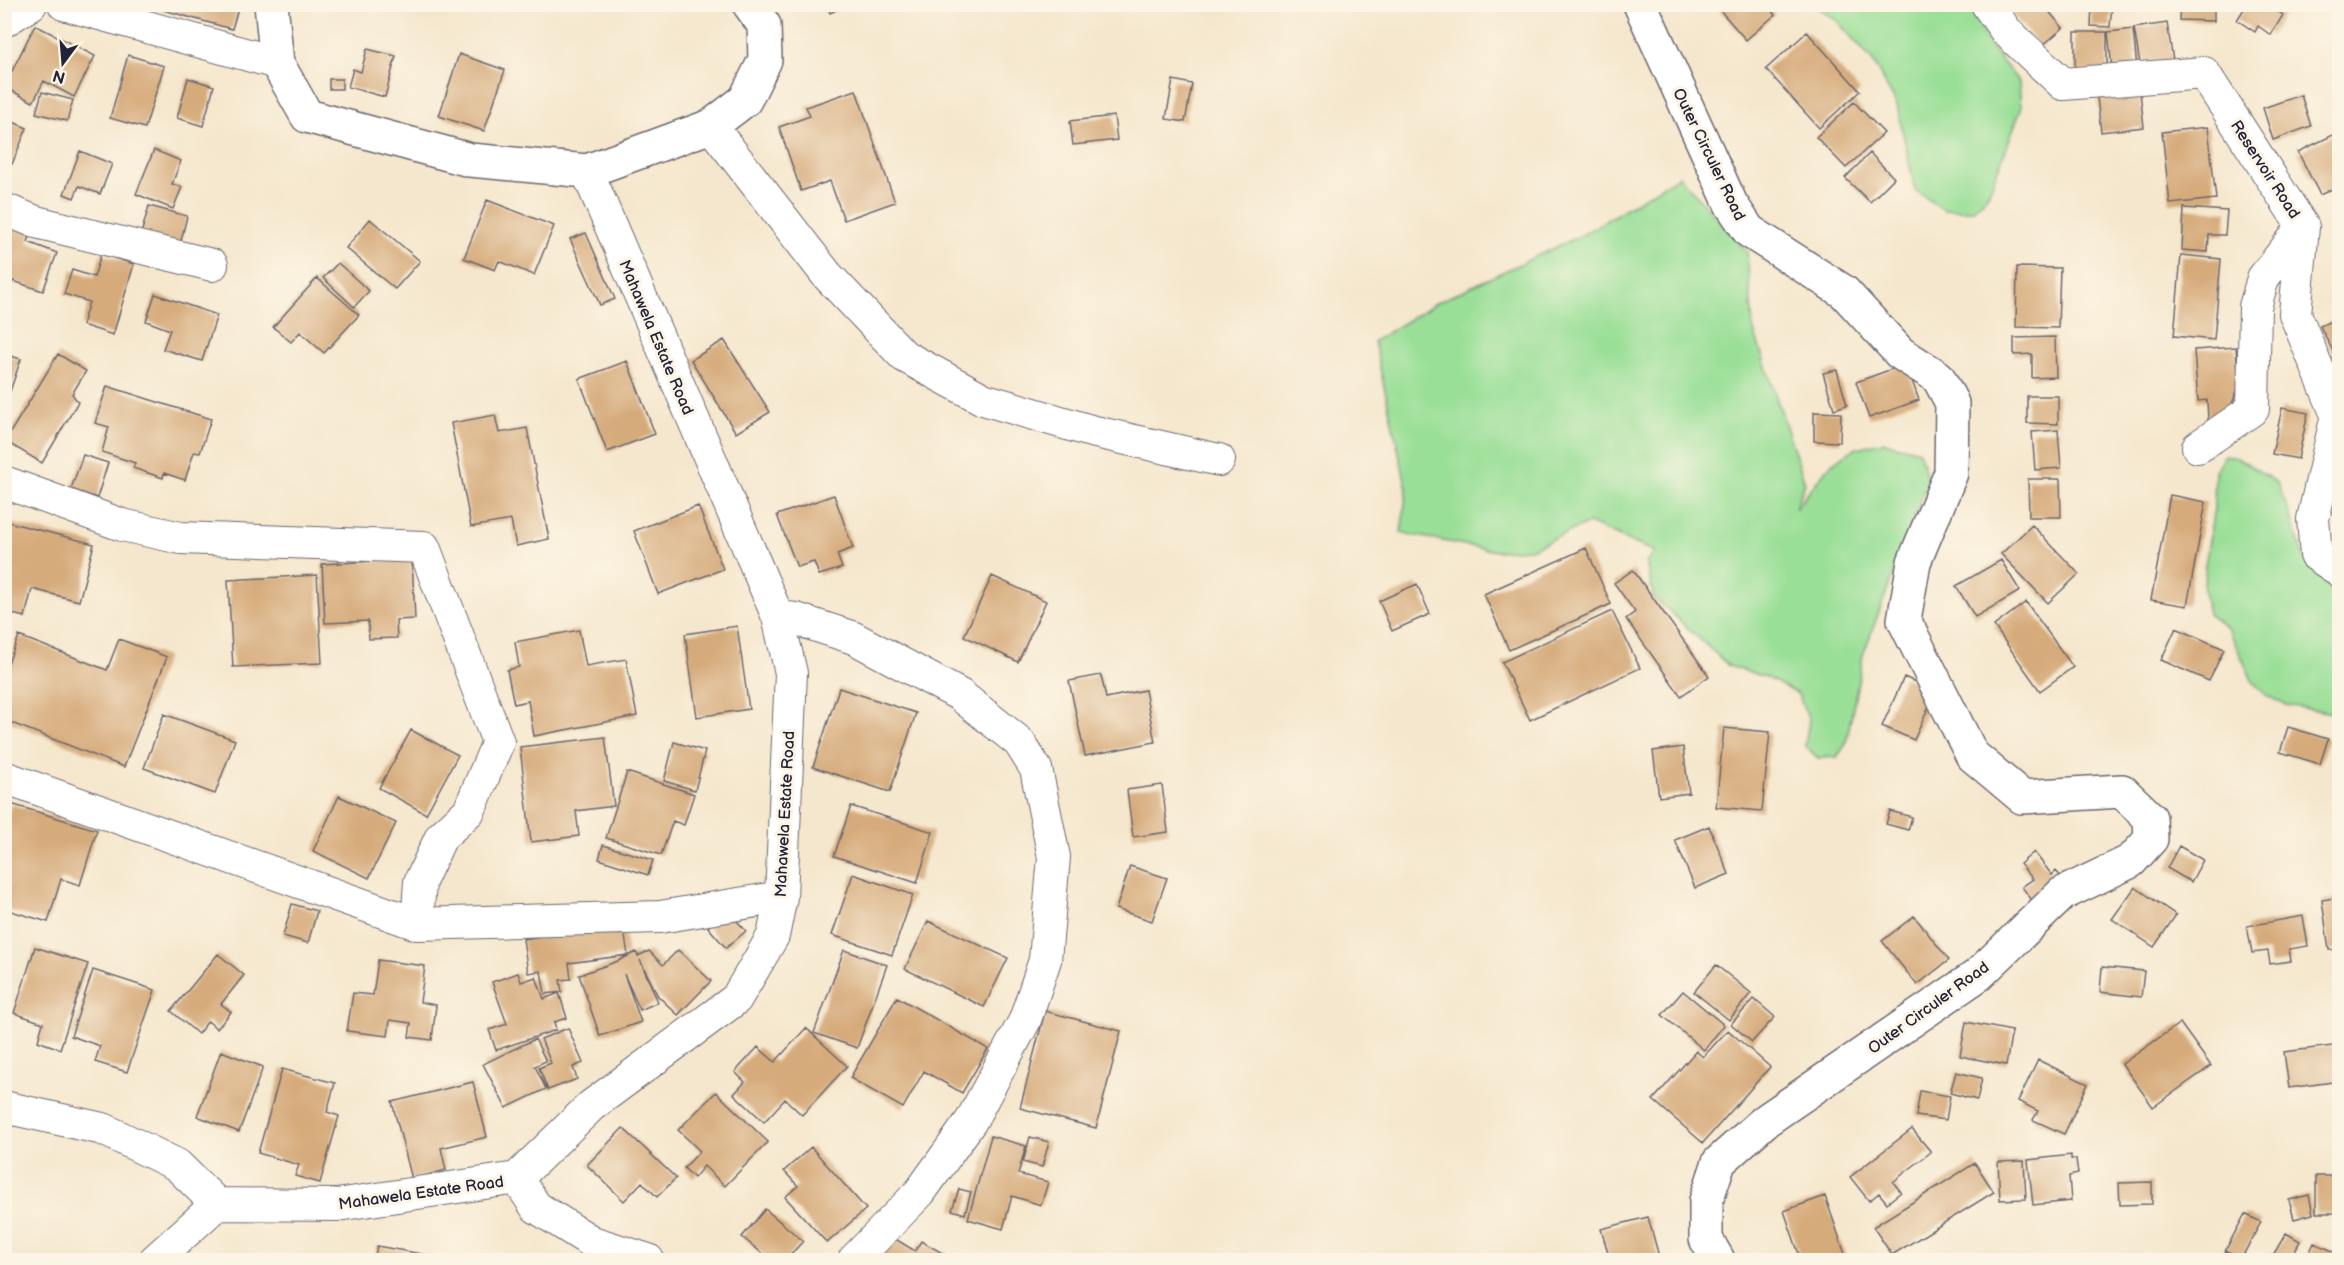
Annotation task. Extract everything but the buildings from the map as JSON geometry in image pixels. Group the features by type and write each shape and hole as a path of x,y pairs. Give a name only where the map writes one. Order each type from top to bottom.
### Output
{"street":[{"path":"4,21 31,4"},
{"path":"64,4 277,63"},
{"path":"271,4 277,63 307,116 470,160 587,171 711,126 746,100 765,60 764,25 749,4"},
{"name":"Outer Circuler Road","path":"1640,4 1731,204 1749,231 1844,291 1900,353 1938,377 1952,403 1951,473 1914,562 1904,620 1972,755 2022,797 2122,791 2151,818 2151,839 2132,861 2062,894 1978,975 1765,1121 1719,1162 1706,1201 1706,1239 1718,1260"},
{"name":"Reservoir Road","path":"1987,4 2006,31 2063,84 2204,73 2303,227 2295,314 2337,415 2313,519 2316,555 2340,571"},
{"path":"711,126 827,275 904,356 982,399 1091,431 1219,460"},
{"name":"Mahawela Estate Road","path":"217,1204 337,1205 517,1178 591,1106 736,999 773,936 782,897 791,673 778,617 587,171"},
{"path":"4,208 36,222 212,265"},
{"path":"2198,447 2253,409 2255,307 2260,287 2263,278 2303,227"},
{"path":"4,482 122,525 181,538 423,547 498,742 469,811 441,837 420,882 417,924"},
{"path":"778,617 796,618 854,638 960,695 1019,742 1036,769 1054,857 1045,960 1025,1020 971,1121 920,1192 854,1260"},
{"path":"4,777 417,924 660,917 782,897"},
{"path":"4,1107 103,1129 177,1166 217,1204 155,1260"},
{"path":"517,1178 536,1208 592,1242 648,1260"}],"green space":[{"path":"1814,5 1970,5 1989,45 2019,82 2021,109 1988,195 1973,210 1944,210 1915,190 1897,105 1872,60 1836,20"},
{"path":"1679,176 1747,252 1753,328 1805,483 1795,509 1831,464 1856,448 1883,442 1919,451 1928,480 1863,655 1846,744 1837,757 1818,758 1805,746 1809,720 1798,694 1766,677 1729,666 1654,597 1646,563 1655,552 1589,523 1530,549 1496,551 1401,533 1407,489 1374,341 1436,303 1582,235"},
{"path":"2224,455 2237,457 2277,483 2304,558 2339,597 2339,714 2286,705 2267,696 2253,682 2229,630 2208,614 2204,590 2205,566 2214,508 2215,472"}]}
